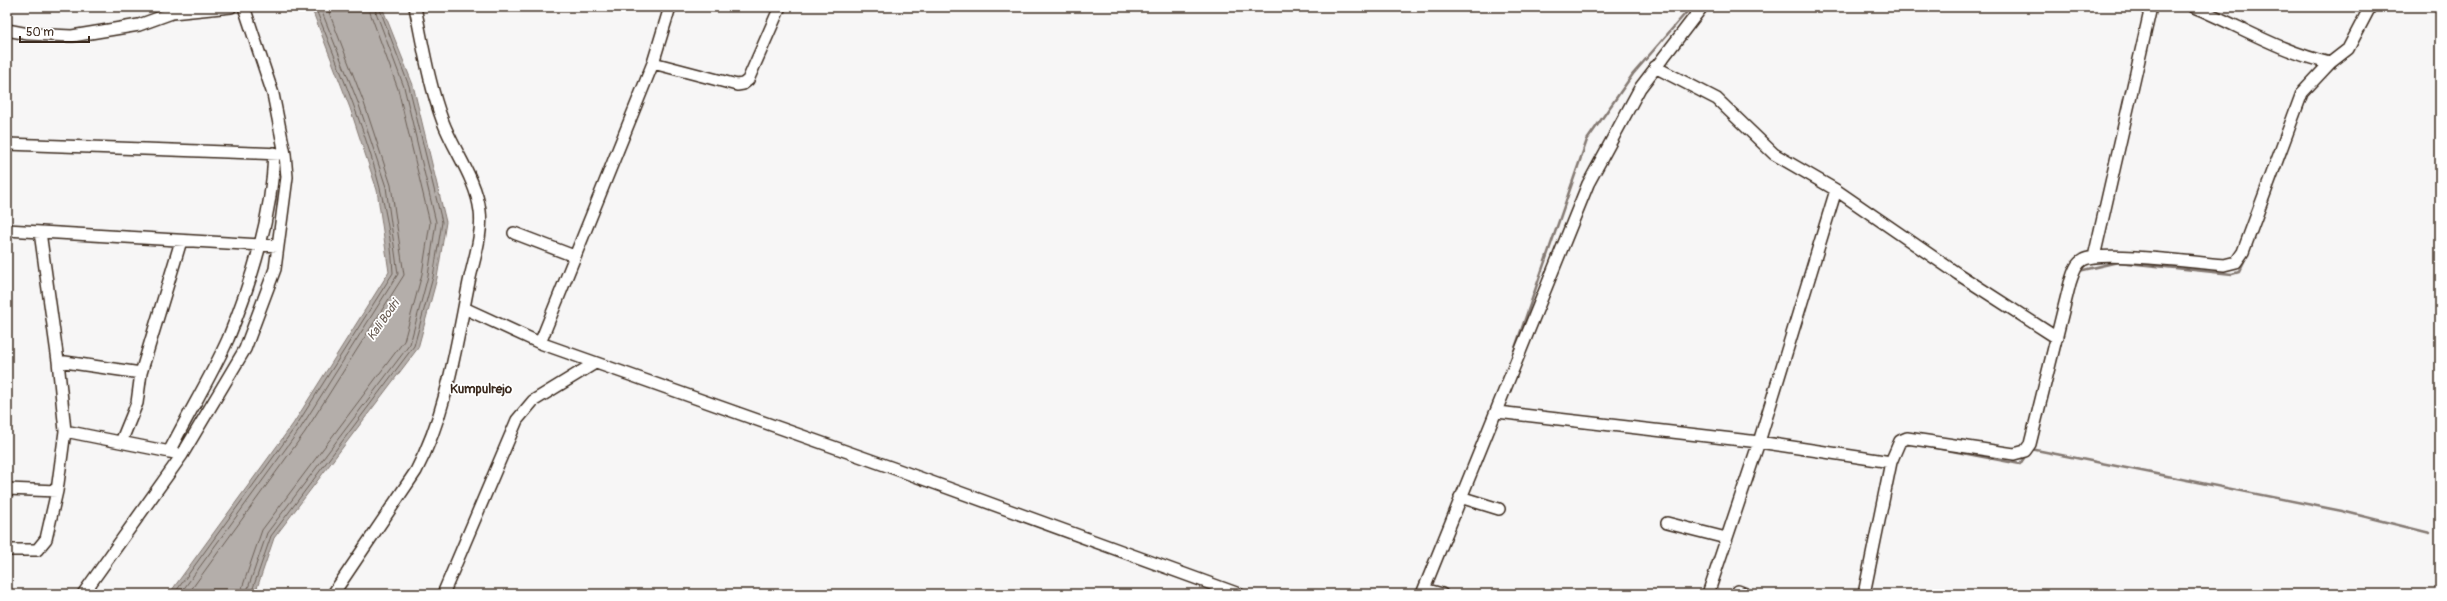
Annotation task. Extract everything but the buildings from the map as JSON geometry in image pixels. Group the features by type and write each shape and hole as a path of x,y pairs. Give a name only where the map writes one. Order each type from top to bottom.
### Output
{"street":[{"path":"7,30 28,34 72,36 139,25 172,13 232,7"},
{"path":"83,594 182,455 245,349 275,270 286,177 280,154 273,94 244,7"},
{"path":"333,594 416,471 425,453 440,412 478,243 480,210 478,201 443,123 433,94 415,7"},
{"path":"540,343 653,64 670,7"},
{"path":"653,64 737,85 743,84 748,80 780,7"},
{"path":"1442,594 1423,592 1460,497 1588,184 1613,134 1640,88 1702,7"},
{"path":"2094,257 2151,7"},
{"path":"2194,7 2270,44 2305,57 2330,63"},
{"path":"1864,594 1891,462 1900,441 1907,438 2014,454 2025,451 2030,444 2070,283 2076,267 2083,260 2094,257 2139,258 2224,265 2236,262 2243,252 2302,94 2330,63 2353,42 2370,7"},
{"path":"1655,67 1717,99 1774,154 1836,190 1958,274 2057,338"},
{"path":"7,144 280,154"},
{"path":"169,452 228,339 260,247 273,180 280,154"},
{"path":"1708,594 1759,442 1836,190"},
{"path":"7,230 260,247 278,246"},
{"path":"7,550 36,550 46,539 57,491 65,431 58,361 40,232"},
{"path":"514,233 574,256"},
{"path":"121,442 137,403 142,373 181,242"},
{"path":"464,308 540,343 1239,594"},
{"path":"58,361 142,373"},
{"path":"442,594 517,420 533,401 595,362"},
{"path":"1496,412 1759,442 1891,462"},
{"path":"65,431 182,455"},
{"path":"7,489 57,491"},
{"path":"1460,497 1499,509"},
{"path":"1667,523 1726,538"}],"water":[{"name":"Kali Bodri","path":"311,7 382,7 413,85 446,222 437,278 418,348 274,538 255,594 169,594 293,424 389,272 377,190 350,108"}],"waterway":[{"path":"1513,354 1587,140 1633,74 1691,7"},
{"path":"2365,28 2376,7"},
{"path":"2329,72 2338,63"},
{"path":"2079,271 2118,262 2232,274 2239,272 2248,253"},
{"path":"1931,447 2020,464 2026,455"},
{"path":"2031,449 2342,511 2430,533"},
{"path":"1870,594 1871,587"}],"district":[{"name":"Kumpulrejo","path":"481,388"}]}
